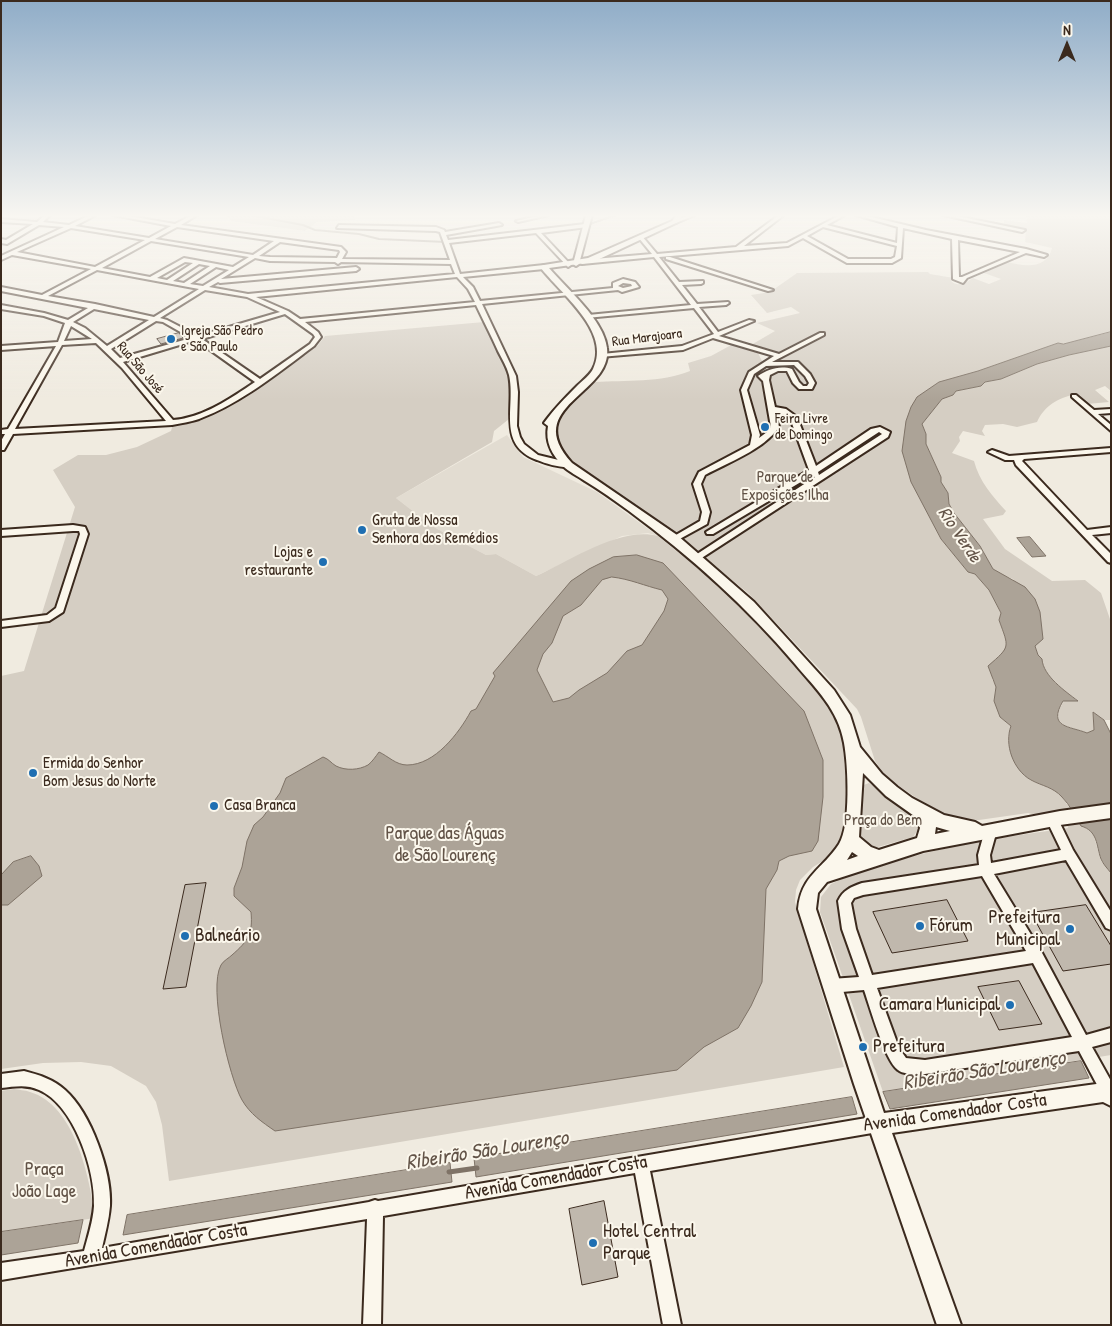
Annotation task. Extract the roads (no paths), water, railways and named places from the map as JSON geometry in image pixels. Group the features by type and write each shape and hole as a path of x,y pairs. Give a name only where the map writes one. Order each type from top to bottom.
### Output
{"main road":[{"path":"552,277 588,317 600,337 602,356 592,376 546,426 544,437 547,452 554,463 606,492"},
{"path":"555,416 550,430 553,444 559,455 568,464 697,558 760,615 828,693 842,713 854,750 867,770 922,812 955,827 991,830"},
{"path":"854,750 855,788 850,840 839,858 823,875 813,882 806,898 831,986 949,1325"},
{"path":"855,788 866,779 883,784"},
{"path":"823,875 923,844 1056,818 1111,811"},
{"path":"922,812 928,823 929,830 923,844"},
{"path":"850,840 865,852 877,857"},
{"name":"Avenida Comendador Costa","path":"878,1124 1110,1092"}],"street":[{"path":"43,297 80,277"},
{"path":"1,432 188,421 207,414 259,382 312,345 317,339 318,334 286,312 248,296 146,277"},
{"path":"169,281 176,277"},
{"path":"186,284 197,277"},
{"path":"107,349 223,277"},
{"path":"216,281 254,277"},
{"path":"358,277 360,284"},
{"path":"248,296 438,277"},
{"path":"460,277 471,288 513,378 515,392 513,421 521,447 531,456 554,463 568,464"},
{"path":"674,277 696,305 715,335 758,351 780,356"},
{"path":"726,277 770,290"},
{"path":"956,277 956,280 960,282 968,277"},
{"path":"679,284 701,282"},
{"path":"1,289 156,318 175,325 198,338 259,382"},
{"path":"300,321 617,289"},
{"path":"588,317 726,303"},
{"path":"1,448 60,344 69,322 96,306"},
{"name":"Rua São José","path":"2,309 40,313 69,322 81,329 107,349 172,423"},
{"path":"118,361 286,312"},
{"name":"Rua Marajoara","path":"602,356 677,349 751,322"},
{"path":"64,333 81,329"},
{"path":"753,446 756,435 744,390 751,373 822,334"},
{"path":"1,348 96,341"},
{"path":"758,351 765,364"},
{"path":"673,540 704,522 706,512 697,484 702,474 753,446 774,431 775,424 766,380 767,374 774,370 790,370 796,383 801,388 810,388 812,383 808,374 796,363 765,364"},
{"path":"751,373 766,380"},
{"path":"1074,396 1111,429"},
{"path":"771,408 783,411 794,418 814,475"},
{"path":"1093,412 1111,411"},
{"path":"697,558 722,541 814,475 877,429 886,432 885,435 814,475 710,532"},
{"path":"992,452 1008,458 1111,450"},
{"path":"1022,457 1018,460 1018,463 1111,560"},
{"path":"1,533 73,528 82,529 84,534 60,610 49,618 37,621 1,624"},
{"path":"1085,533 1111,530"},
{"path":"1056,818 1069,854 1111,924"},
{"path":"991,830 984,854 985,870 1036,956 1110,1092"},
{"path":"1069,854 985,870 862,889 850,894 844,901 849,929 893,1052 902,1065 925,1067 1082,1043 1111,1035"},
{"path":"831,986 868,983 1036,956"},
{"path":"4,1079 38,1081 55,1091 71,1108 84,1127 97,1164 103,1200 91,1258"},
{"name":"Avenida Comendador Costa","path":"1,1272 878,1124"},
{"path":"640,1164 672,1325"},
{"path":"372,1325 375,1208"}],"water":[{"name":"Rio Verde","path":"1111,332 1111,346 1037,364 1001,379 985,382 981,386 956,391 953,395 942,399 922,424 926,434 926,444 941,477 941,482 948,493 949,504 954,513 980,546 993,569 1025,587 1035,599 1040,612 1043,639 1035,646 1038,655 1042,659 1043,665 1050,677 1078,701 1063,701 1059,710 1059,721 1068,727 1087,733 1094,730 1093,712 1104,720 1111,734 1111,873 1102,861 1096,839 1091,831 1081,826 1065,800 1055,791 1025,776 1015,763 1009,741 1011,726 1000,717 994,701 996,687 988,666 1001,654 1006,646 1005,636 999,620 1001,613 989,590 975,574 968,572 941,539 911,482 902,451 906,421 911,407 917,397 939,382 978,371 1058,343 1063,344"},
{"path":"1030,537 1046,556 1032,557 1017,538"},
{"path":"637,555 663,563 804,711 823,760 823,797 818,841 812,851 789,856 779,861 777,870 766,889 762,982 751,1006 738,1028 704,1047 677,1070 275,1131 253,1114 242,1100 237,1089 226,1053 217,993 221,965 246,941 250,932 251,912 234,896 234,888 242,867 247,841 254,825 263,817 280,793 286,778 323,757 336,766 352,769 368,765 379,752 403,765 417,764 436,754 453,738 471,711 476,709 495,676 493,673 571,581 613,557","holes":["612,577 662,590 668,599 664,611 642,645 627,651 607,673 569,698 553,702 537,670 543,654 552,643 563,616 581,605 602,580"]},
{"path":"31,856 39,866 42,876 8,905 1,905 1,875 13,862"},
{"path":"1081,1061 1089,1078 890,1109 883,1092"},
{"path":"852,1097 857,1114 476,1177 474,1158"},
{"path":"450,1163 452,1182 123,1235 127,1215"},
{"path":"83,1220 78,1243 1,1255 1,1232"}],"waterway":[{"name":"Ribeirão São Lourenço","path":"449,1172 477,1168"}],"place":[{"name":"Igreja São Pedro e São Paulo","path":"171,339"},
{"name":"Feira Livre de Domingo","path":"765,427"},
{"name":"Gruta de Nossa Senhora dos Remédios","path":"362,530"},
{"name":"Lojas e restaurante","path":"323,562"},
{"name":"Ermida do Senhor Bom Jesus do Norte","path":"33,773"},
{"name":"Casa Branca","path":"214,806"},
{"name":"Fórum","path":"920,926"},
{"name":"Prefeitura Municipal","path":"1070,929"},
{"name":"Balneário","path":"185,936"},
{"name":"Camara Municipal","path":"1010,1005"},
{"name":"Prefeitura","path":"863,1047"},
{"name":"Hotel Central Parque","path":"593,1243"}],"park label":[{"name":"Parque de Exposições Ilha","path":"785,487"},
{"name":"Praça do Bem","path":"883,821"},
{"name":"Parque das Águas de São Lourenç","path":"445,845"},
{"name":"Praça João Lage","path":"44,1181"}]}
